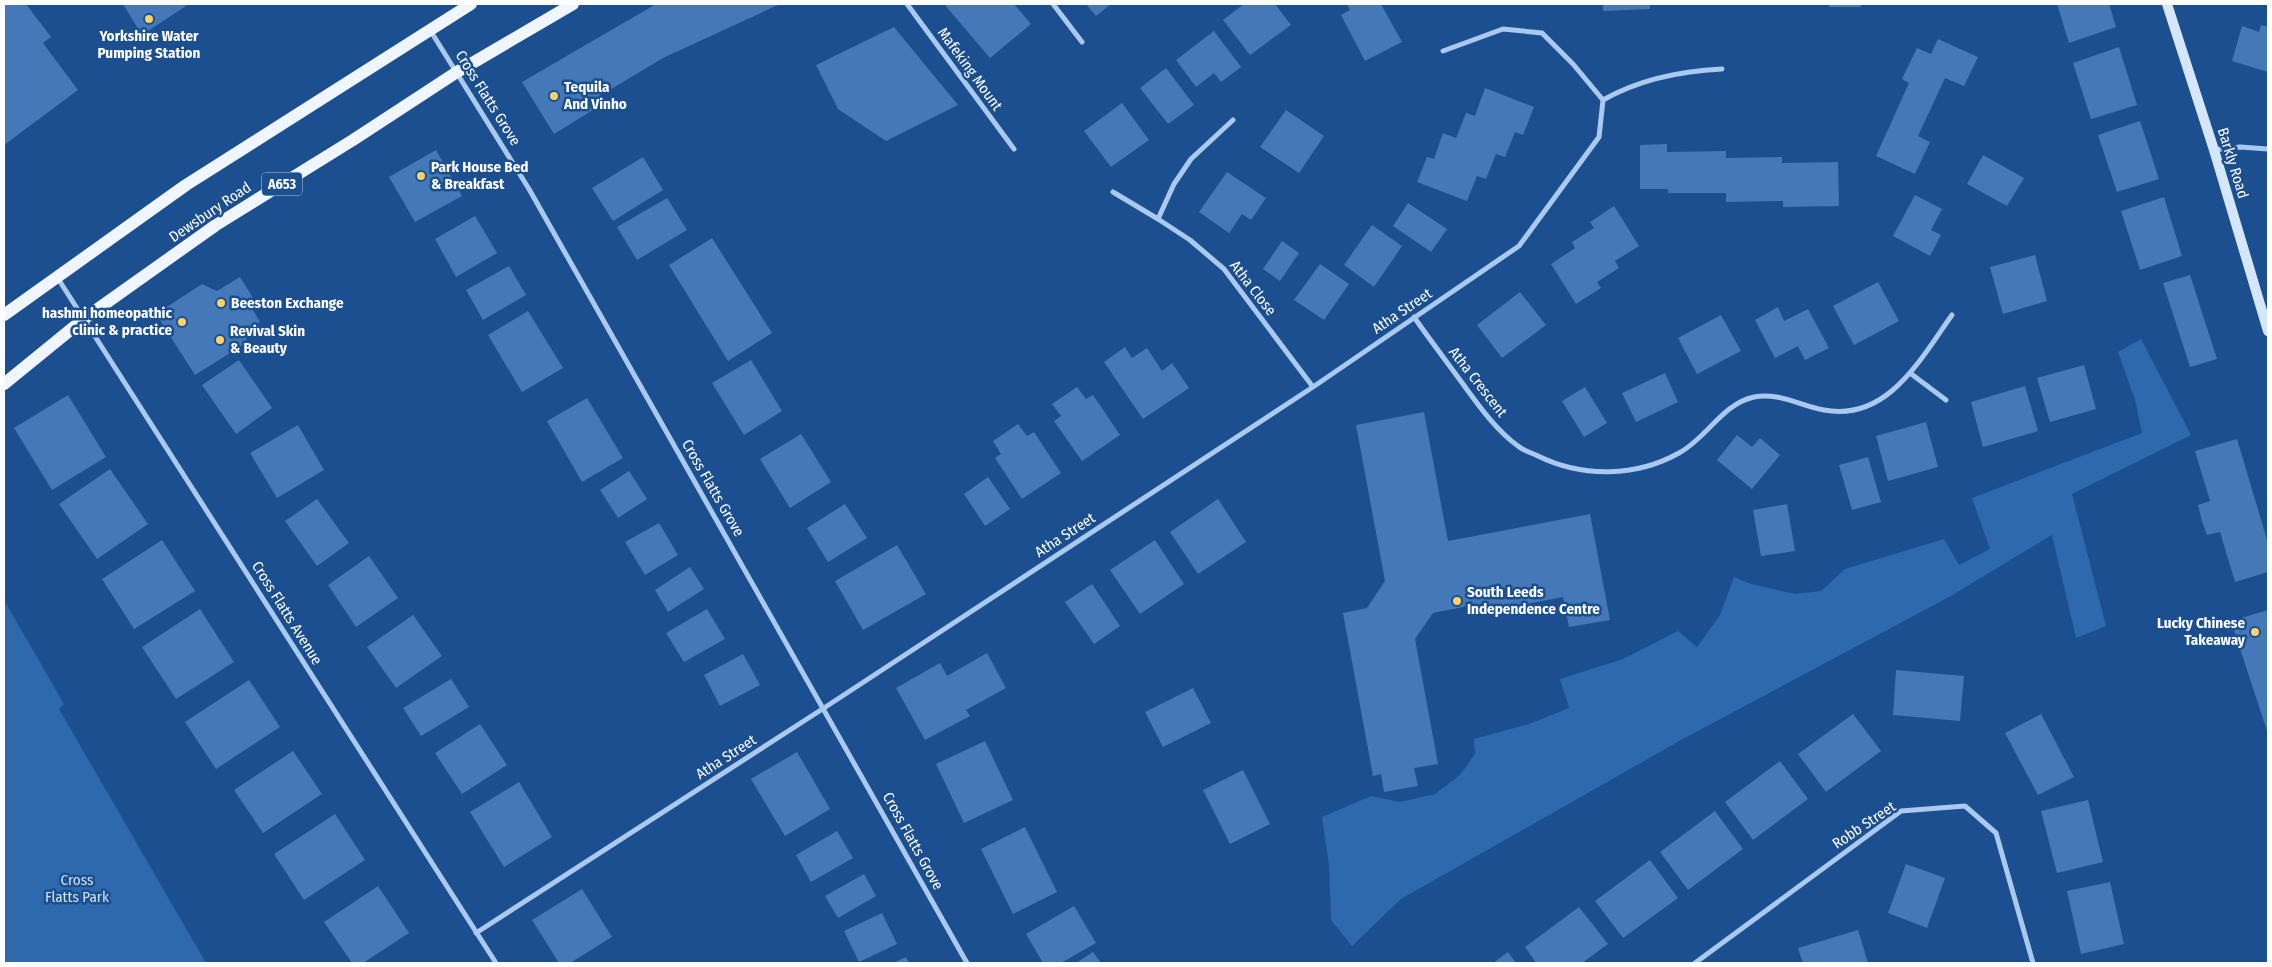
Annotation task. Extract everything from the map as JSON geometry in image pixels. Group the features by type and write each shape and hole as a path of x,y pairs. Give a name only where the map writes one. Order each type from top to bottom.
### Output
{"main road":[{"path":"4,315 186,185 471,4"},
{"name":"Dewsbury Road","path":"4,384 85,318 216,225 353,140 457,72 572,4"}],"street":[{"name":"Mafeking Mount","path":"906,4 1014,149"},
{"path":"1053,4 1082,42"},
{"name":"Barkly Road","path":"2167,4 2214,150 2268,331"},
{"path":"1443,51 1504,29 1542,33 1573,64 1603,100 1618,92 1662,75 1722,69"},
{"name":"Cross Flatts Grove","path":"429,30 534,198 967,963"},
{"name":"Atha Street","path":"476,933 824,708 1313,387 1519,246 1600,137 1603,100"},
{"path":"1158,219 1174,184 1191,159 1233,120"},
{"path":"2214,150 2240,147 2268,149"},
{"name":"Atha Close","path":"1113,192 1190,240 1224,269 1313,387"},
{"name":"Cross Flatts Avenue","path":"57,277 496,963"},
{"name":"Atha Crescent","path":"1414,317 1487,417 1518,447 1557,466 1599,473 1641,469 1680,453 1733,406 1754,397 1777,396 1825,410 1854,410 1881,400 1904,382 1952,315"},
{"path":"1910,373 1946,400"},
{"name":"Robb Street","path":"1695,963 1901,811 1965,806 1996,833 2033,963"}],"green space":[{"path":"2141,339 2191,435 2072,494 2106,626 2076,638 2052,535 1949,597 1681,740 1401,899 1352,946 1331,920 1329,865 1322,817 1371,796 1400,802 1435,794 1460,775 1475,754 1474,739 1529,724 1569,708 1560,679 1623,659 1678,631 1697,647 1720,615 1734,577 1751,584 1795,594 1821,591 1845,569 1944,539 1959,565 1990,549 1972,498 2142,433 2135,400 2118,352"},
{"name":"Cross Flatts Park","path":"4,600 64,704 59,709 206,963 4,963"}],"building":[{"path":"4,4 26,4 51,37 43,43 78,90 4,145"},
{"name":"Yorkshire Water Pumping Station","path":"123,4 189,4 142,35"},
{"path":"656,4 780,4 663,58 588,103 593,110 554,134 522,82"},
{"path":"944,4 1014,4 1031,24 990,58"},
{"path":"1086,4 1111,4 1096,16"},
{"path":"1244,4 1275,4 1291,25 1250,55 1223,20"},
{"path":"1347,4 1381,4 1402,42 1365,61 1341,15 1350,10"},
{"path":"1603,4 1650,4 1650,9 1603,11"},
{"path":"1829,4 1861,4 1861,7 1829,7"},
{"path":"2057,4 2109,4 2116,27 2069,43"},
{"path":"2261,25 2268,27 2268,72 2232,61 2242,26 2259,32"},
{"path":"894,27 958,105 886,141 838,109 816,65"},
{"path":"1214,31 1241,67 1221,82 1214,73 1196,87 1176,60"},
{"path":"1938,39 1978,57 1964,86 1945,78 1918,136 1930,142 1915,174 1876,156 1909,83 1902,79 1917,48 1931,54"},
{"path":"2119,47 2137,105 2091,119 2073,63"},
{"path":"1166,68 1194,105 1168,124 1140,88"},
{"path":"1485,88 1534,107 1523,135 1515,132 1505,157 1496,154 1486,179 1477,176 1467,201 1417,182 1427,157 1434,159 1443,133 1456,138 1466,113 1475,116"},
{"path":"1122,103 1149,140 1111,167 1084,131"},
{"path":"1286,110 1324,136 1299,173 1260,147"},
{"path":"2140,121 2159,179 2117,192 2098,135"},
{"path":"1667,144 1667,152 1726,151 1726,158 1782,157 1782,163 1838,162 1839,206 1783,207 1783,201 1726,202 1726,193 1668,193 1668,189 1640,189 1640,145"},
{"path":"436,150 462,196 415,222 389,177"},
{"path":"1983,155 2024,178 2007,206 1967,184"},
{"path":"643,157 663,190 613,221 592,188"},
{"path":"1227,172 1266,198 1251,220 1242,214 1229,233 1199,212"},
{"path":"1915,195 1942,209 1931,230 1941,235 1930,256 1893,236"},
{"path":"2164,197 2182,256 2140,270 2121,211"},
{"path":"667,198 687,230 637,260 617,227"},
{"path":"1408,203 1447,229 1431,252 1393,226"},
{"path":"1614,206 1639,246 1615,261 1619,268 1597,282 1601,288 1576,304 1551,264 1575,248 1572,242 1594,228 1590,222"},
{"path":"475,216 497,253 456,277 435,239"},
{"path":"1372,225 1402,246 1374,287 1344,265"},
{"path":"712,238 772,333 728,361 669,265"},
{"path":"1282,241 1299,253 1280,281 1263,269"},
{"path":"2035,255 2047,301 2003,314 1990,267"},
{"path":"1320,264 1349,284 1324,320 1294,300"},
{"path":"509,266 526,295 483,320 466,290"},
{"path":"2190,275 2217,359 2190,367 2163,283"},
{"path":"240,277 255,301 250,305 260,322 244,332 247,336 246,343 195,375 156,314 202,284 217,291"},
{"path":"1878,282 1899,321 1854,345 1833,306"},
{"path":"1520,292 1546,325 1502,358 1477,325"},
{"path":"1778,307 1784,321 1808,309 1829,348 1805,360 1798,346 1775,358 1755,320"},
{"path":"528,311 563,368 522,392 488,335"},
{"path":"1721,315 1741,351 1697,374 1678,338"},
{"path":"1125,347 1132,358 1147,348 1162,371 1172,363 1189,388 1143,419 1104,362"},
{"path":"239,360 272,408 236,434 202,385"},
{"path":"751,360 782,411 744,435 712,383"},
{"path":"2084,365 2096,409 2050,422 2037,378"},
{"path":"1665,373 1678,402 1636,422 1622,393"},
{"path":"2025,386 2038,431 1983,447 1971,402"},
{"path":"1077,387 1086,399 1093,395 1120,435 1082,461 1054,421 1061,416 1052,404"},
{"path":"1585,387 1607,423 1584,437 1562,401"},
{"path":"68,395 106,457 52,490 14,428"},
{"path":"587,398 623,458 582,482 547,421"},
{"name":"South Leeds Independence Centre","path":"1424,412 1448,541 1590,514 1610,620 1569,627 1563,597 1475,614 1473,605 1433,613 1415,639 1438,764 1414,768 1418,786 1384,792 1381,774 1373,776 1343,613 1367,608 1385,581 1356,425"},
{"path":"1926,422 1938,467 1888,481 1876,436"},
{"path":"1018,424 1027,436 1034,432 1061,473 1022,499 995,458 1001,454 993,441"},
{"path":"298,425 324,470 277,498 250,453"},
{"path":"801,434 831,482 790,508 760,459"},
{"path":"1737,435 1752,447 1760,438 1780,455 1752,489 1717,460"},
{"path":"2237,439 2268,543 2268,572 2235,582 2220,532 2207,535 2202,521 2198,505 2210,501 2195,451"},
{"path":"1868,457 1881,502 1852,510 1839,465"},
{"path":"110,469 148,524 97,559 59,504"},
{"path":"629,471 647,499 618,518 600,490"},
{"path":"988,477 1010,509 985,526 964,494"},
{"path":"317,499 349,543 317,566 285,521"},
{"path":"1218,499 1246,542 1198,574 1170,532"},
{"path":"845,504 867,538 828,562 807,528"},
{"path":"1787,504 1795,551 1761,556 1753,510"},
{"path":"659,523 678,555 645,575 625,542"},
{"path":"162,540 195,591 134,629 102,579"},
{"path":"1155,540 1184,584 1140,614 1110,570"},
{"path":"897,545 926,594 863,630 835,581"},
{"path":"369,556 398,598 356,627 328,585"},
{"path":"690,567 704,589 668,612 655,590"},
{"path":"1092,584 1120,626 1094,644 1065,602"},
{"path":"200,609 234,662 176,699 142,647"},
{"path":"707,609 725,639 684,662 666,633"},
{"path":"2268,610 2268,734 2231,621"},
{"path":"413,615 442,656 396,688 367,647"},
{"path":"987,653 1006,688 966,710 970,716 925,740 896,688 940,663 947,676"},
{"path":"743,654 760,685 720,706 704,675"},
{"path":"1896,670 1964,676 1960,721 1893,715"},
{"path":"451,679 469,707 421,736 403,708"},
{"path":"249,680 280,727 216,769 185,722"},
{"path":"1193,688 1211,723 1163,747 1145,712"},
{"path":"1853,714 1881,751 1826,792 1798,754"},
{"path":"2041,714 2074,777 2038,795 2005,733"},
{"path":"480,724 507,765 462,794 435,753"},
{"path":"985,741 1013,800 964,823 936,764"},
{"path":"293,751 322,794 263,833 234,790"},
{"path":"797,752 830,809 785,836 751,779"},
{"path":"1780,761 1808,799 1753,840 1725,802"},
{"path":"1243,770 1270,824 1230,844 1203,790"},
{"path":"519,782 552,837 504,867 470,812"},
{"path":"2088,800 2103,862 2057,873 2041,811"},
{"path":"1715,811 1743,849 1688,890 1660,852"},
{"path":"335,814 365,860 304,900 274,854"},
{"path":"1025,827 1057,892 1013,914 981,849"},
{"path":"837,831 853,858 811,882 796,855"},
{"path":"1650,860 1678,898 1623,938 1595,901"},
{"path":"1906,864 1945,878 1927,928 1888,913"},
{"path":"864,874 876,896 838,918 825,896"},
{"path":"2110,882 2124,944 2081,954 2067,891"},
{"path":"378,886 409,933 363,963 352,963 324,922"},
{"path":"582,889 612,937 570,963 559,963 532,920"},
{"path":"1074,906 1096,943 1061,963 1043,963 1026,934"},
{"path":"1579,907 1608,944 1582,963 1536,963 1525,947"},
{"path":"882,913 897,944 859,962 844,931"},
{"path":"1858,930 1868,963 1803,963 1798,948"},
{"path":"1093,952 1101,963 1076,963"},
{"path":"1508,952 1516,963 1493,963"},
{"path":"906,957 909,963 893,963"}],"place":[{"name":"Yorkshire Water Pumping Station","path":"149,19"},
{"name":"Tequila And Vinho","path":"554,96"},
{"name":"Park House Bed & Breakfast","path":"421,176"},
{"name":"Beeston Exchange","path":"221,303"},
{"name":"hashmi homeopathic clinic & practice","path":"182,322"},
{"name":"Revival Skin & Beauty","path":"220,340"},
{"name":"South Leeds Independence Centre","path":"1457,601"},
{"name":"Lucky Chinese Takeaway","path":"2255,632"}]}
